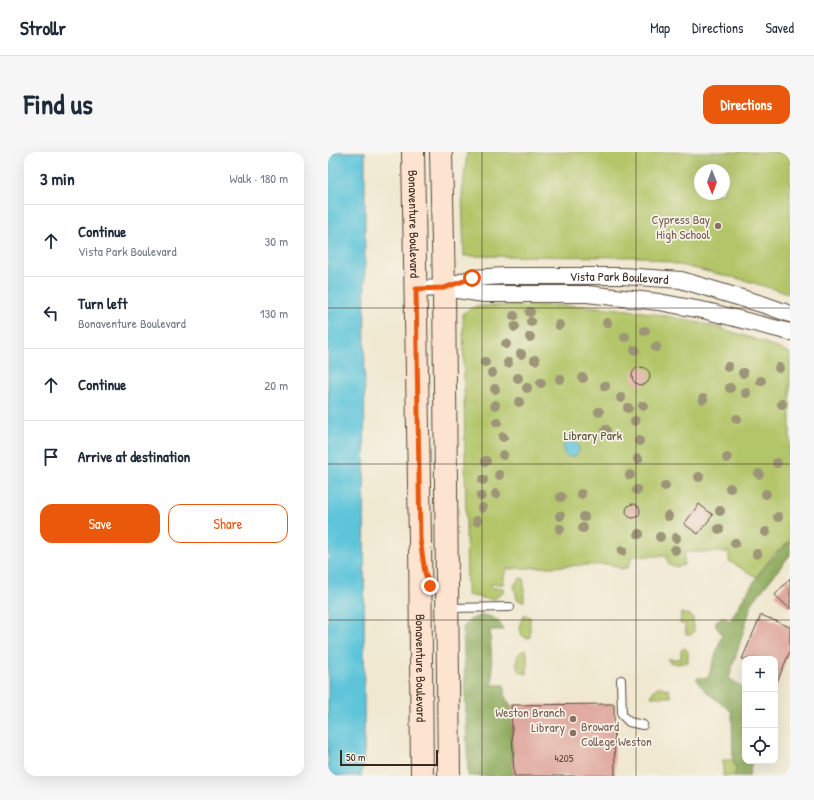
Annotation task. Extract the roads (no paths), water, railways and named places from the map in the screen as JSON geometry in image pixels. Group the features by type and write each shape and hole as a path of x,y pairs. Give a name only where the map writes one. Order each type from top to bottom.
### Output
{"main road":[{"name":"Bonaventure Boulevard","path":"413,152 420,539 422,776"},
{"name":"Bonaventure Boulevard","path":"441,152 444,288 449,776"},
{"path":"420,539 425,573 430,586 436,598 447,608"}],"street":[{"name":"Vista Park Boulevard","path":"444,288 472,278 504,276 623,276 681,280 790,314"},
{"name":"Vista Park Boulevard","path":"416,289 444,288 484,294 586,294 659,302 707,311 790,332"}],"lane":[{"path":"447,608 510,607"},
{"path":"621,680 622,715 629,722 643,725"}],"water":[{"path":"328,152 365,152 364,764 361,776 328,776"},
{"path":"568,441 574,441 579,446 577,455 574,457 568,457 563,452 563,446"}],"place":[{"name":"Cypress Bay High School","path":"718,226"},
{"name":"Weston Branch Library","path":"573,719"},
{"name":"Broward College Weston","path":"573,733"}],"park label":[{"name":"Library Park","path":"593,435"}]}
